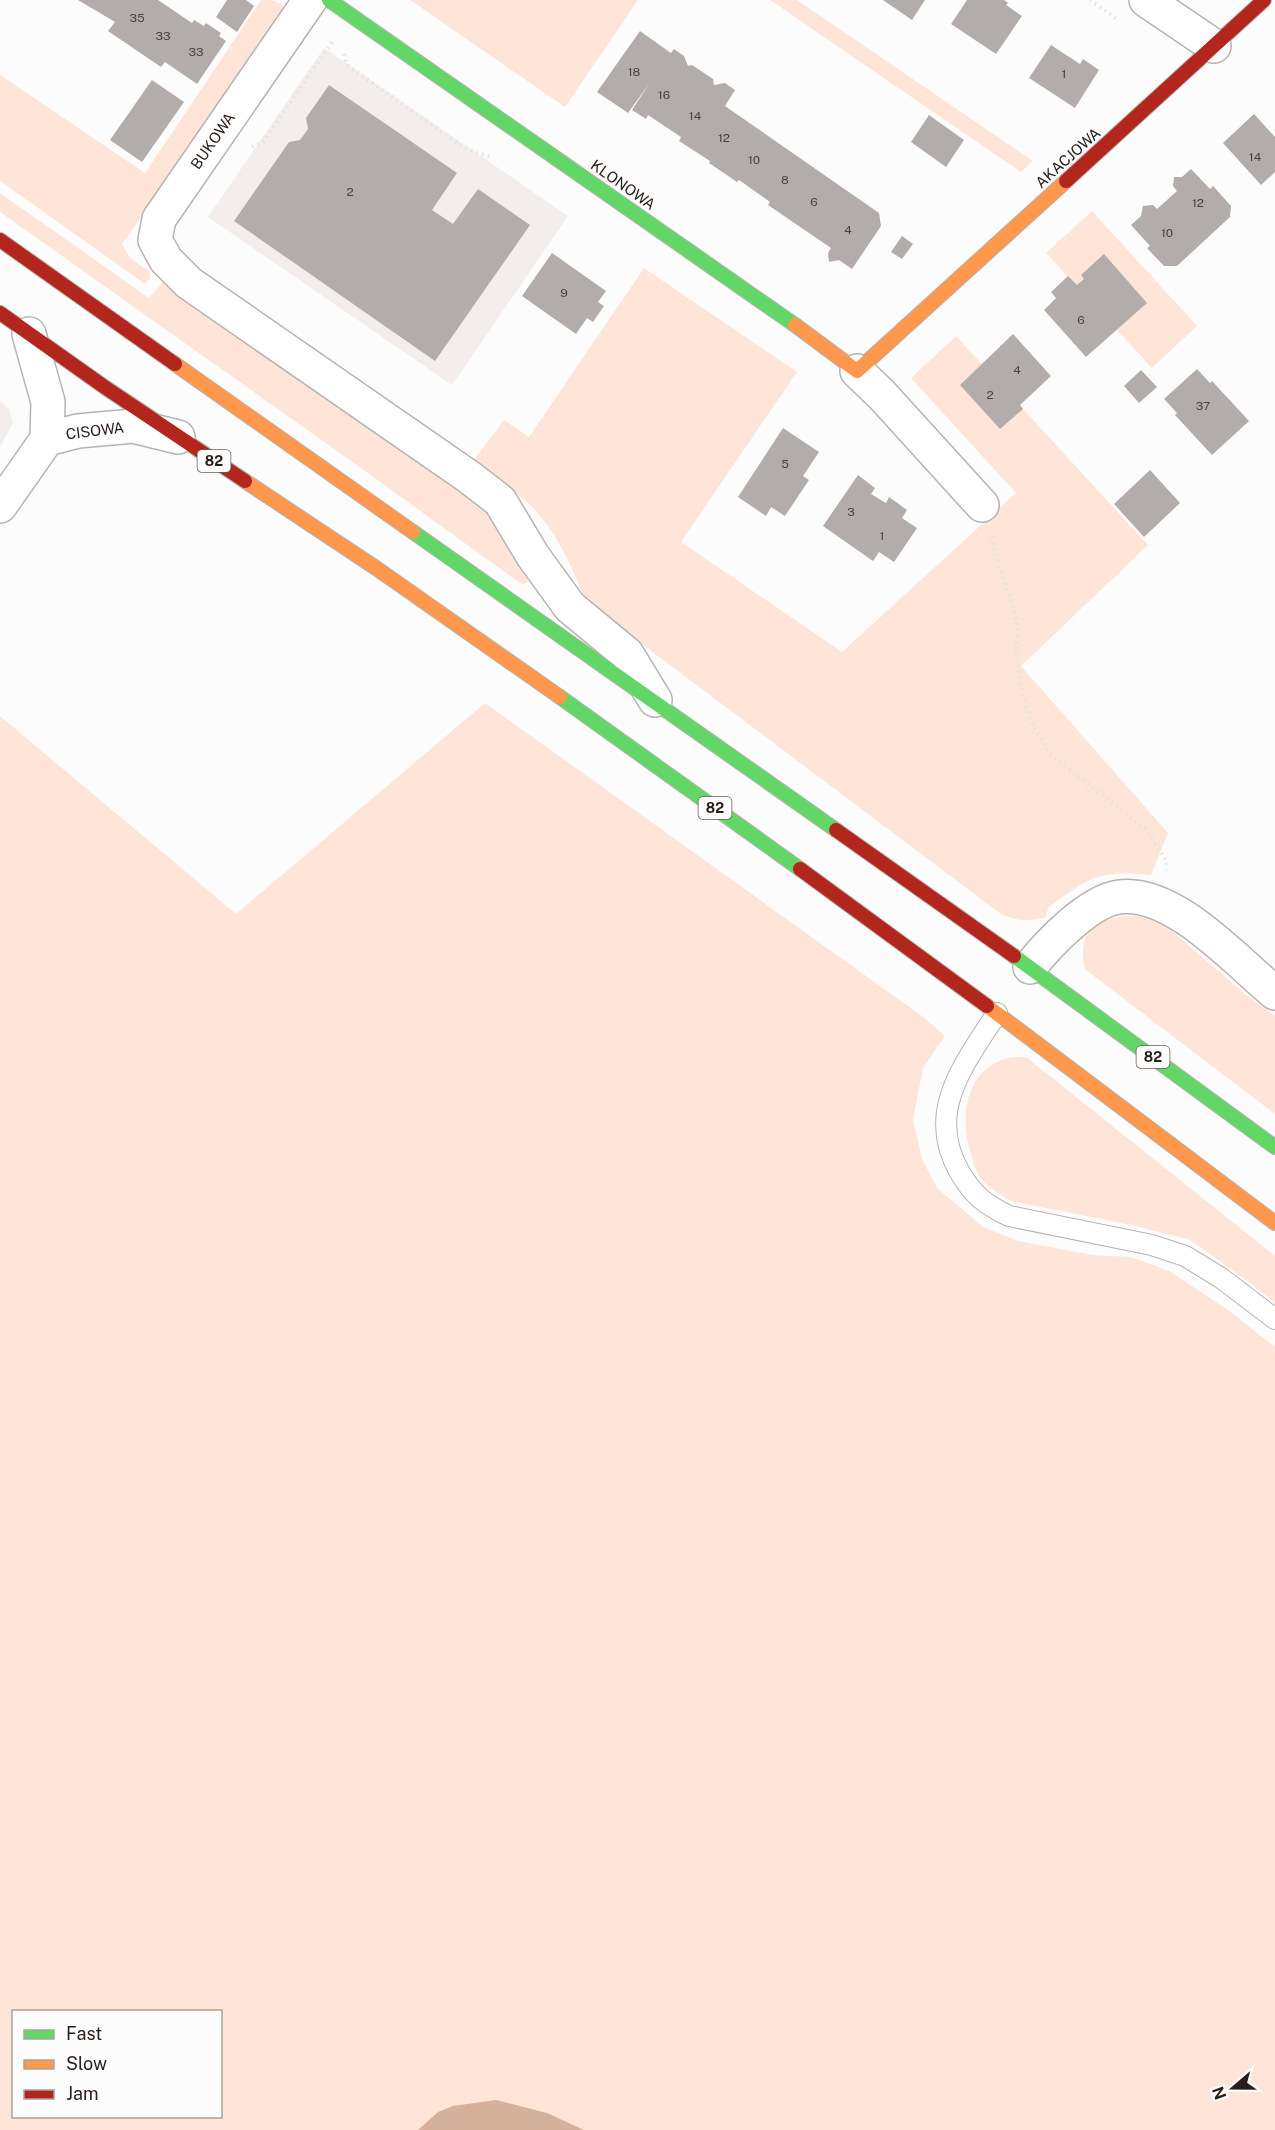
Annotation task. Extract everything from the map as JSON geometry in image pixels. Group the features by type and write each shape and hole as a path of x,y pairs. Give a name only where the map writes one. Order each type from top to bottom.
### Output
{"main road":[{"name":"KLONOWA","path":"329,0 858,371"},
{"name":"AKACJOWA","path":"858,371 1264,0"},
{"name":"82","path":"0,240 655,700 1030,967 1275,1148"},
{"name":"82","path":"0,313 178,437 432,606 609,731 997,1013 1275,1223"}],"street":[{"name":"BUKOWA","path":"310,0 159,219 155,240 166,260 189,284 469,477 500,501 533,556 570,607 627,654 655,700"},
{"path":"1146,0 1214,46"},
{"name":"CISOWA","path":"0,506 47,439 48,402 29,334"},
{"path":"858,371 882,394 982,505"},
{"name":"CISOWA","path":"47,439 78,431 133,426 178,437"},
{"path":"1030,967 1073,922 1099,904 1119,897 1140,898 1166,906 1191,920 1275,993"}],"lane":[{"path":"997,1013 970,1054 951,1090 946,1111 945,1136 954,1163 969,1189 987,1206 1009,1216 1152,1245 1185,1256 1221,1278 1275,1319"}],"path":[{"path":"248,148 263,142 351,15"},
{"path":"982,505 1017,622 1016,656 1022,693 1033,726 1051,755 1145,829 1167,861 1165,872"}],"shaded area":[{"path":"261,0 276,2 282,5 286,12 122,244 130,258 150,272 150,278 145,284 0,181 0,75 145,173"},
{"path":"410,0 638,0 565,107"},
{"path":"770,0 797,0 1033,161 1021,172"},
{"path":"324,48 568,216 452,385 208,217"},
{"path":"0,193 149,298 163,282 495,514 528,581 523,585 0,212"},
{"path":"1092,211 1197,326 1152,368 1046,253"},
{"path":"644,268 797,372 681,542 842,652 1016,493 911,378 956,336 1148,545 1021,666 1168,833 1151,875 1119,873 1095,878 1074,889 1048,908 1046,917 1023,920 1001,914 586,602 562,549 538,513 515,492 471,464 504,420 529,437"},
{"path":"0,401 9,409 13,423 0,447"},
{"path":"485,703 922,1016 945,1036 923,1068 913,1120 922,1159 937,1188 983,1227 1018,1241 1092,1255 1131,1257 1169,1271 1228,1310 1275,1347 1275,2130 0,2130 0,716 236,914"},
{"path":"1123,916 1138,916 1164,924 1245,994 1275,1016 1275,1114 1086,970 1083,950 1089,932 1102,922"},
{"path":"1026,1057 1275,1256 1275,1303 1190,1240 1131,1225 1011,1201 985,1183 976,1170 967,1140 966,1111 969,1097 982,1073 994,1064 1008,1058"},
{"path":"496,2100 547,2113 584,2130 418,2130 438,2112 453,2106"}],"building":[{"path":"78,0 158,0 192,23 194,20 204,26 206,23 221,33 219,36 226,41 197,84 165,62 161,67 108,31 115,22"},
{"path":"227,0 246,0 254,6 237,32 216,17"},
{"path":"883,0 925,0 912,20"},
{"path":"967,0 1004,0 1008,3 1006,5 1022,16 996,54 951,24"},
{"path":"640,31 671,53 674,49 684,56 688,66 692,65 713,79 714,85 725,83 735,90 725,106 879,213 881,226 852,269 839,260 829,262 828,253 831,248 768,205 770,202 739,180 737,182 679,141 681,137 648,115 646,119 632,110 649,84 628,113 597,92"},
{"path":"1051,45 1080,64 1083,59 1099,70 1075,108 1029,78"},
{"path":"152,80 184,102 142,162 110,140"},
{"path":"329,85 457,173 432,210 453,224 478,189 530,225 435,361 234,221 289,142 300,140 308,129 306,118"},
{"path":"1254,114 1275,137 1275,172 1261,185 1223,143"},
{"path":"929,115 964,140 946,167 911,142"},
{"path":"1191,169 1210,189 1213,186 1231,206 1230,217 1177,266 1164,266 1147,248 1150,246 1131,225 1141,216 1143,206 1153,205 1157,209 1177,191 1173,186 1174,177 1182,177"},
{"path":"902,236 913,244 902,259 891,252"},
{"path":"552,253 606,291 598,302 604,306 593,322 587,318 576,334 522,296"},
{"path":"1104,254 1147,303 1086,357 1044,310 1056,298 1051,292 1068,276 1077,285 1084,279 1081,275"},
{"path":"1013,334 1051,376 1020,405 1023,409 1000,429 960,385"},
{"path":"1197,369 1210,383 1212,381 1249,421 1212,455 1175,415 1177,413 1164,399"},
{"path":"1141,370 1157,387 1139,403 1124,386"},
{"path":"783,428 819,452 803,476 809,480 785,516 771,507 766,516 738,497"},
{"path":"1150,470 1180,503 1144,537 1114,504"},
{"path":"858,475 875,488 871,494 886,503 889,497 907,510 902,518 917,528 894,562 879,552 873,561 823,526"}],"traffic: fast":[{"path":"329,0 795,325"},
{"path":"413,532 836,830"},
{"path":"560,697 800,869"},
{"path":"1014,956 1275,1147"}],"traffic: slow":[{"path":"795,325 857,371 1066,181"},
{"path":"175,364 413,532"},
{"path":"245,481 376,568 560,697"},
{"path":"987,1006 1275,1223"}],"traffic: jam":[{"path":"1066,181 1264,0"},
{"path":"0,240 175,364"},
{"path":"0,313 106,388 245,481"},
{"path":"836,830 1014,956"},
{"path":"800,869 987,1006"}]}
